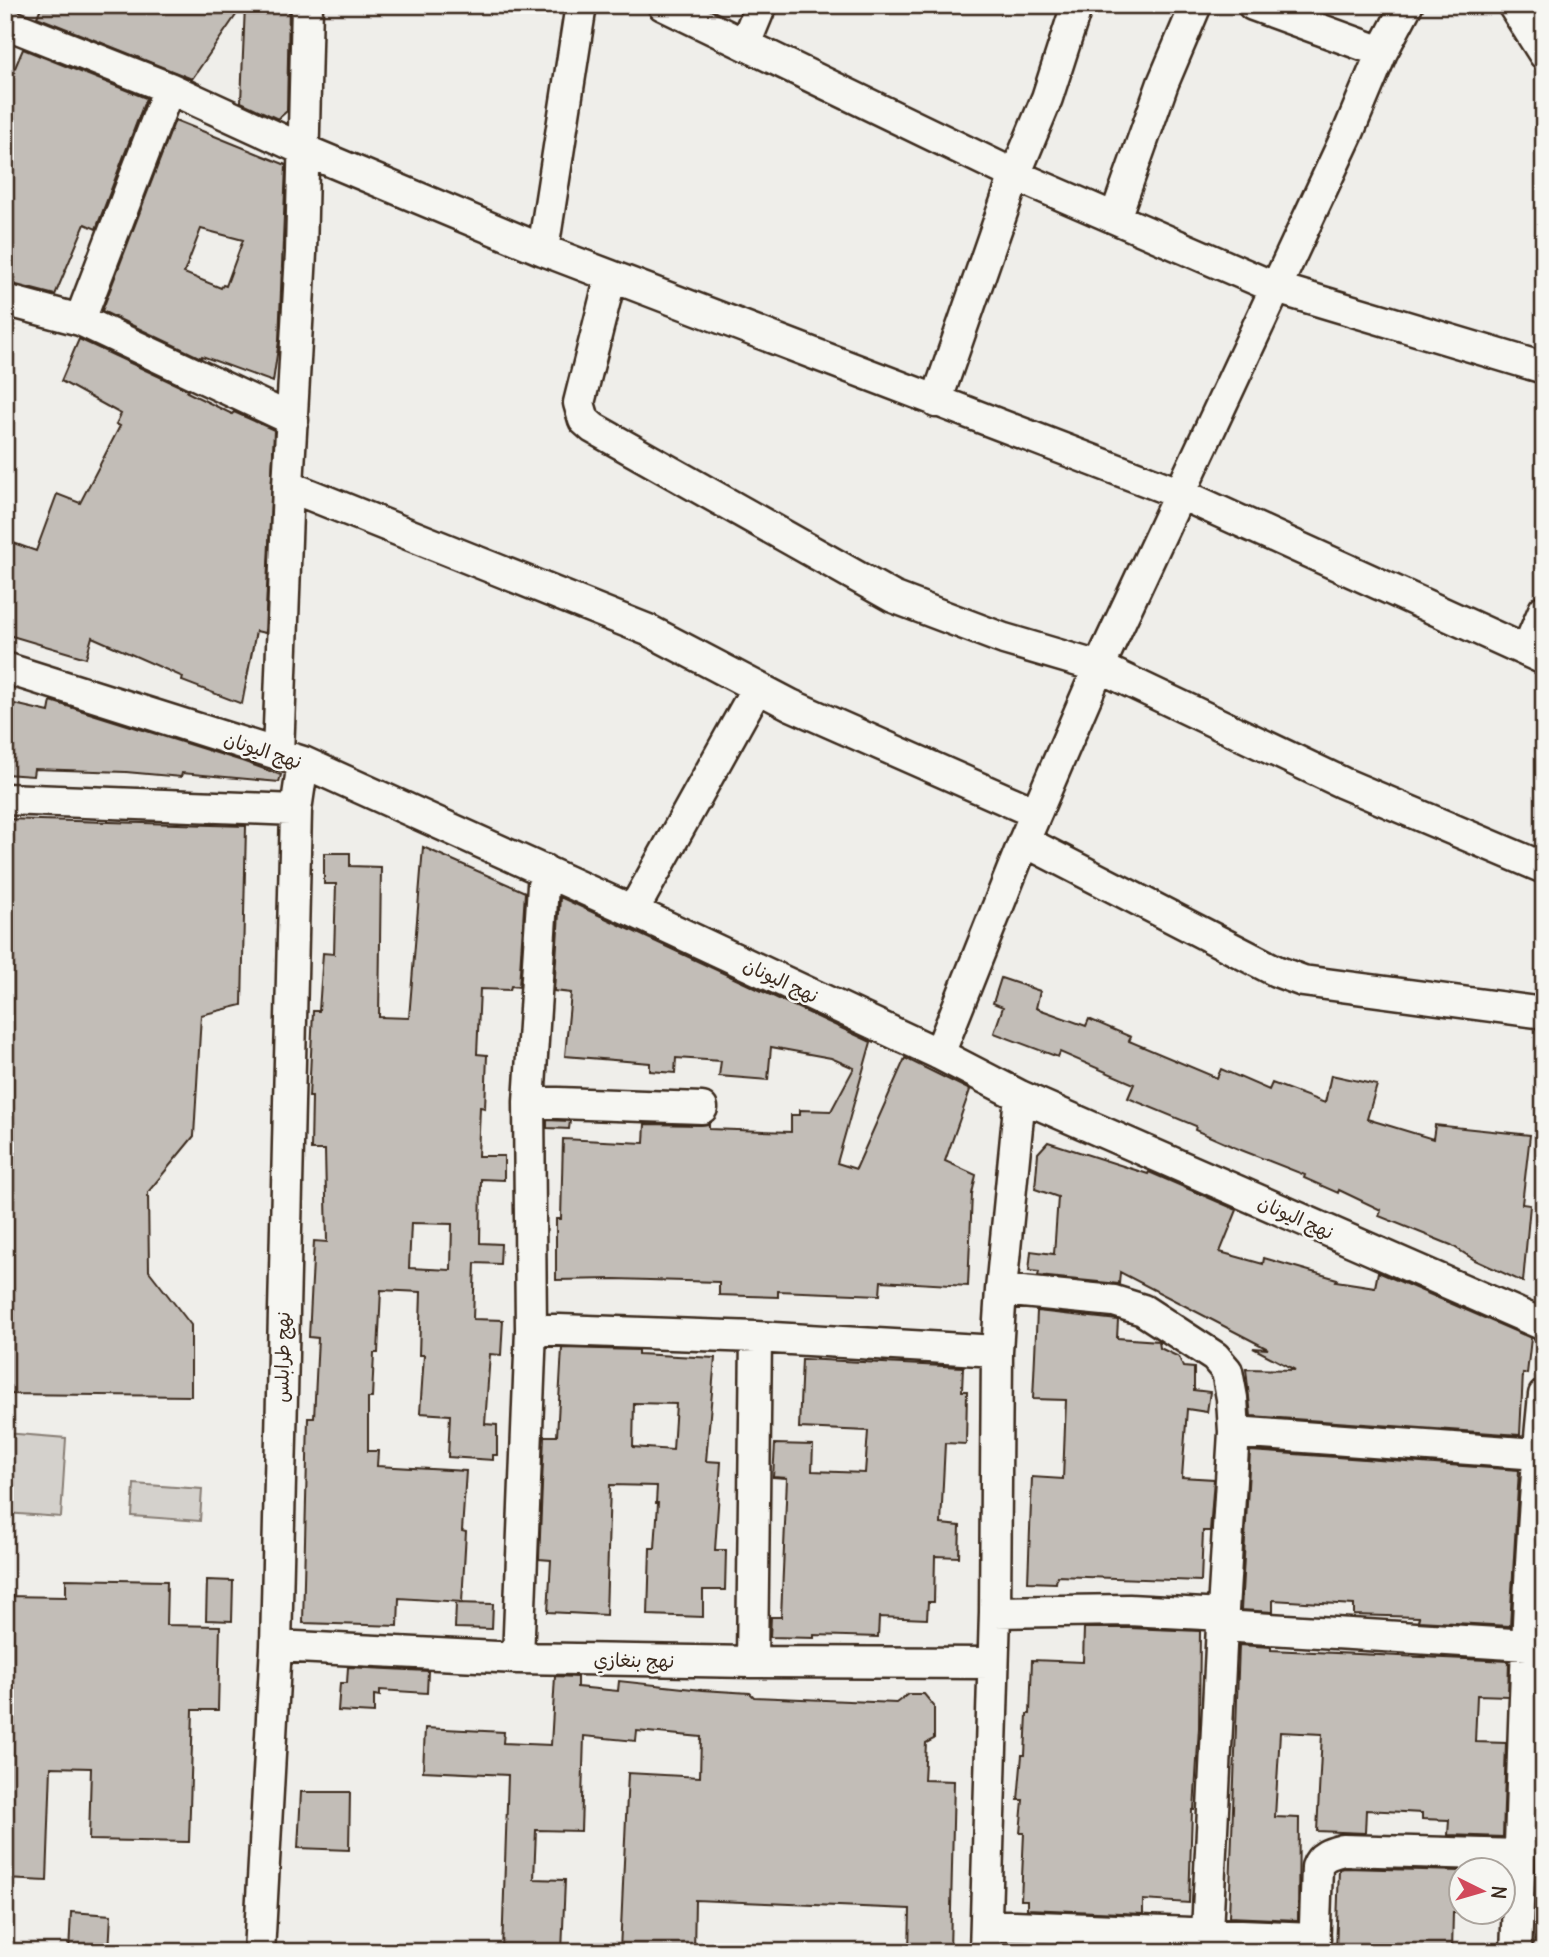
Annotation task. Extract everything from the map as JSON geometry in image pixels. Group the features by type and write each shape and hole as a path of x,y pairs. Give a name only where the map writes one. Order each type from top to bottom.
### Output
{"street":[{"name":"نهج طرابلس","path":"259,1952 276,1646 296,810 290,758 288,486 304,150 307,5"},
{"path":"543,250 581,5"},
{"path":"663,5 1015,175 1276,288 1544,369"},
{"path":"745,44 761,5"},
{"path":"936,401 1015,175 1047,98 1077,5"},
{"path":"1115,218 1163,83 1196,5"},
{"path":"1253,5 1382,52"},
{"path":"939,1054 1024,841 1099,667 1276,288 1382,52 1407,5"},
{"path":"1513,5 1544,54"},
{"path":"5,23 169,88 304,150 543,250 1181,494 1535,654 1544,610"},
{"path":"80,320 169,88"},
{"path":"611,276 579,403 584,420 593,428 893,597 1004,639 1099,667 1343,783 1544,868"},
{"path":"5,300 80,320 293,420"},
{"path":"288,486 648,630 836,726 1036,813"},
{"name":"نهج اليونان","path":"5,668 290,758 633,911 939,1054 1020,1096 1544,1325"},
{"path":"633,911 757,688"},
{"path":"5,799 296,810"},
{"path":"1024,841 1276,971 1303,981 1544,1013"},
{"path":"518,1658 531,1329 529,1102 544,870"},
{"path":"1020,1096 1001,1290 998,1350 995,1612 986,1938 1207,1932 1315,1945 1317,1867 1320,1860 1328,1854 1343,1850 1520,1856"},
{"path":"529,1102 702,1108"},
{"path":"1001,1290 1114,1301 1143,1310 1215,1357 1227,1371 1234,1432 1207,1932"},
{"path":"531,1329 756,1337 998,1350"},
{"path":"752,1662 756,1337"},
{"path":"1516,1952 1520,1856 1536,1645 1538,1454 1544,1395"},
{"path":"1234,1432 1538,1454"},
{"path":"995,1612 1129,1610 1536,1645"},
{"name":"نهج بنغازي","path":"276,1646 518,1658 993,1663"}],"shaded area":[{"path":"5,1433 66,1438 61,1517 5,1513"},
{"path":"134,1484 202,1489 200,1521 132,1516"}],"building":[{"path":"42,5 243,5 192,79 37,17"},
{"path":"245,5 289,5 287,111 278,119 241,102"},
{"path":"23,49 146,98 96,229 85,224 55,295 5,282 5,91"},
{"path":"175,120 286,165 279,341 273,382 202,356 201,358 102,311","holes":["201,229 243,240 226,286 221,288 184,273"]},
{"path":"79,339 188,390 187,392 232,414 234,412 274,430 265,633 256,631 242,704 182,681 183,677 92,637 86,658 5,634 5,540 36,551 57,494 80,503 120,426 116,424 121,414 61,381"},
{"path":"51,701 242,761 281,775 279,782 182,773 181,777 34,769 33,776 5,774 5,739 10,703 49,712"},
{"path":"5,819 246,826 242,1005 201,1015 194,1136 148,1192 149,1271 191,1325 191,1396 5,1394"},
{"path":"423,847 525,892 519,987 511,986 510,990 480,989 477,1054 487,1055 485,1108 480,1107 478,1156 504,1156 504,1180 481,1179 480,1243 501,1244 500,1264 475,1263 473,1319 503,1320 501,1355 490,1354 485,1424 497,1425 497,1455 493,1455 493,1460 448,1457 450,1415 420,1413 424,1355 419,1355 421,1292 381,1290 378,1353 374,1353 372,1398 368,1398 368,1451 378,1451 377,1466 466,1471 462,1531 466,1532 462,1602 399,1598 398,1626 303,1623 308,1418 314,1418 318,1338 309,1337 314,1241 327,1242 325,1150 311,1150 312,1097 309,1097 313,1011 319,1011 323,953 334,954 336,884 324,884 324,853 350,853 350,866 381,867 379,1017 409,1018","holes":["411,1223 452,1224 451,1270 409,1268"]},
{"path":"560,897 871,1042 837,1163 856,1169 905,1058 970,1090 945,1161 976,1175 972,1194 968,1286 881,1281 880,1295 778,1291 778,1297 719,1295 719,1282 556,1280 556,1219 561,1219 563,1139 644,1143 645,1124 709,1124 709,1129 791,1132 791,1115 800,1115 800,1110 831,1111 854,1068 831,1058 771,1047 768,1080 719,1076 721,1061 676,1058 675,1073 650,1071 650,1063 565,1056 571,993 554,991"},
{"path":"1001,978 1040,991 1036,1008 1086,1026 1089,1019 1131,1037 1129,1041 1217,1078 1221,1069 1269,1090 1272,1083 1325,1103 1331,1075 1377,1085 1367,1119 1433,1139 1435,1125 1530,1135 1522,1204 1530,1205 1523,1282 1475,1260 1451,1245 1379,1216 1381,1210 1339,1190 1338,1193 1304,1178 1305,1175 1236,1148 1195,1130 1196,1126 1128,1098 1134,1084 1060,1052 1058,1057 994,1033 1003,1007 993,1003"},
{"path":"547,1120 570,1121 569,1129 547,1128"},
{"path":"1048,1142 1148,1174 1149,1172 1237,1210 1220,1252 1263,1264 1264,1258 1337,1279 1336,1281 1375,1287 1378,1272 1531,1338 1527,1374 1523,1373 1520,1435 1251,1416 1246,1369 1295,1370 1253,1348 1268,1349 1120,1272 1119,1284 1038,1276 1039,1272 1029,1271 1031,1251 1054,1254 1058,1197 1035,1189 1038,1153"},
{"path":"1037,1311 1118,1320 1117,1338 1159,1341 1160,1348 1179,1357 1183,1367 1194,1368 1194,1390 1210,1392 1207,1412 1187,1409 1182,1477 1214,1479 1210,1531 1203,1531 1201,1581 1057,1576 1056,1583 1028,1582 1032,1477 1063,1479 1066,1400 1033,1399"},
{"path":"562,1348 638,1350 638,1354 715,1358 706,1461 721,1462 715,1550 726,1550 725,1590 703,1590 703,1617 648,1615 650,1548 655,1548 657,1486 610,1485 606,1615 548,1612 551,1560 539,1559 544,1436 557,1436","holes":["634,1403 676,1404 673,1450 633,1447"]},
{"path":"802,1359 963,1367 962,1391 967,1391 966,1444 945,1443 941,1524 960,1526 959,1557 935,1556 934,1602 928,1602 927,1619 879,1617 878,1637 770,1637 771,1617 781,1617 787,1478 773,1477 775,1444 813,1445 812,1471 865,1473 868,1431 799,1428"},
{"path":"1250,1451 1519,1470 1510,1626 1418,1621 1419,1617 1354,1615 1354,1605 1273,1600 1273,1612 1241,1610"},
{"path":"66,1579 167,1581 166,1625 220,1626 218,1710 193,1710 189,1842 89,1840 91,1768 51,1767 47,1881 5,1879 5,1786 8,1786 9,1726 5,1726 5,1596 66,1597"},
{"path":"207,1580 233,1581 232,1621 206,1620"},
{"path":"456,1603 493,1604 492,1629 455,1628"},
{"path":"1084,1628 1200,1631 1199,1728 1192,1810 1189,1903 1143,1900 1143,1914 1027,1909 1027,1900 1021,1900 1024,1833 1020,1833 1023,1800 1018,1800 1022,1755 1025,1755 1027,1714 1030,1714 1032,1660 1083,1662"},
{"path":"1239,1645 1271,1647 1271,1650 1509,1661 1508,1696 1477,1695 1475,1742 1506,1743 1503,1837 1448,1835 1449,1820 1422,1819 1422,1813 1366,1810 1365,1833 1317,1831 1322,1734 1280,1732 1275,1817 1299,1818 1298,1920 1229,1917"},
{"path":"348,1667 428,1671 427,1693 380,1690 380,1696 374,1695 374,1713 338,1711 340,1683 347,1683"},
{"path":"555,1676 577,1677 577,1687 618,1691 619,1681 750,1693 754,1697 896,1703 908,1694 924,1694 934,1706 934,1739 926,1743 924,1780 954,1781 950,1952 909,1952 910,1909 695,1900 694,1952 620,1951 628,1773 700,1777 701,1737 637,1731 636,1741 584,1736 581,1831 536,1830 534,1879 565,1880 562,1952 502,1952 508,1775 423,1771 425,1728 504,1732 503,1743 551,1745"},
{"path":"1541,1745 1544,1745 1544,1775 1540,1775"},
{"path":"301,1792 350,1792 349,1850 298,1848"},
{"path":"1538,1827 1544,1827 1544,1870 1537,1870"},
{"path":"1339,1869 1448,1871 1448,1926 1453,1926 1452,1952 1336,1952"},
{"path":"71,1912 111,1915 109,1952 69,1952"},
{"path":"1026,1944 1142,1949 1142,1952 1026,1952"}]}
